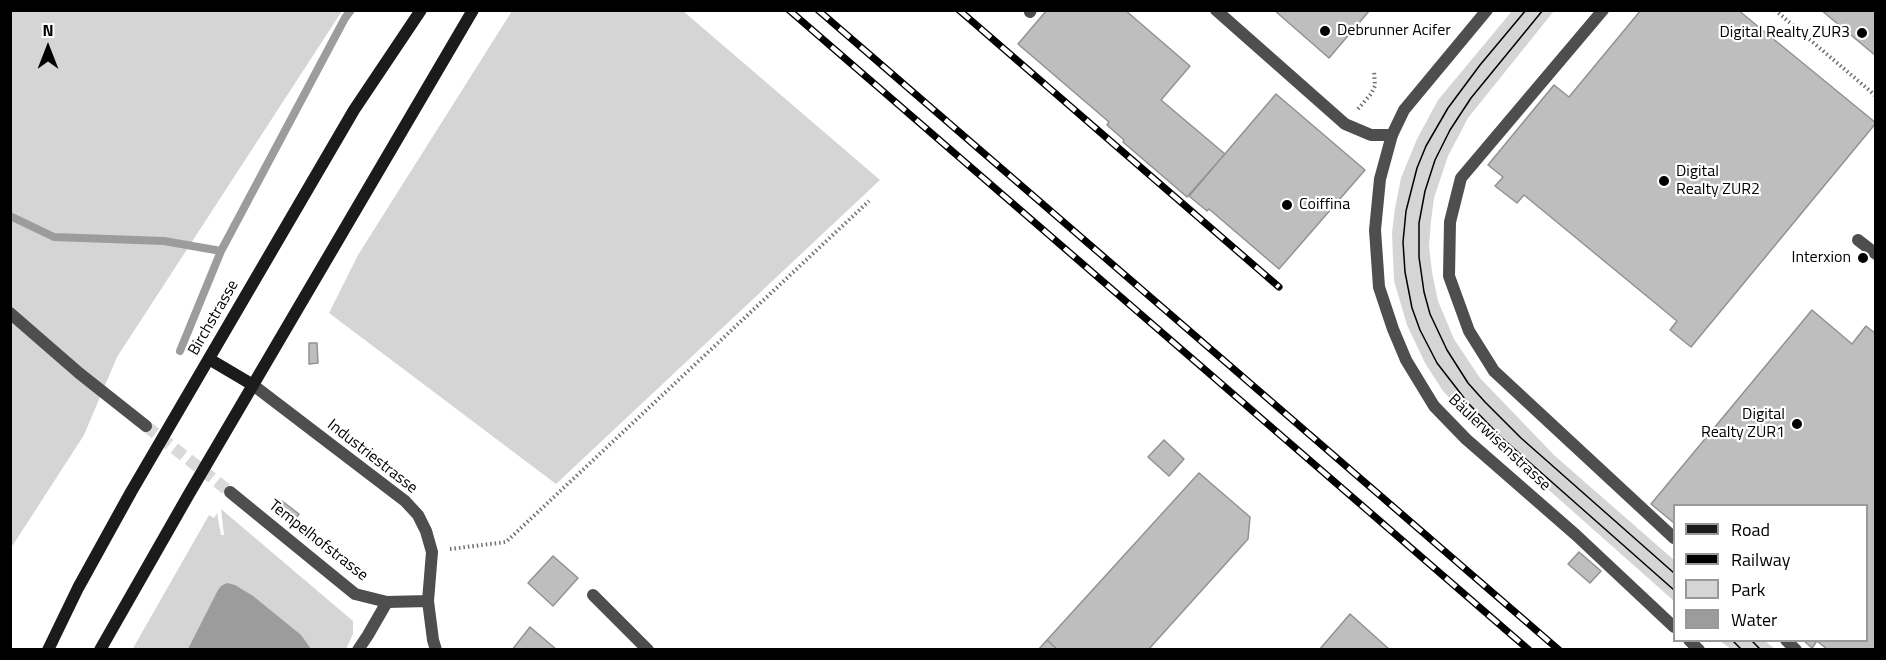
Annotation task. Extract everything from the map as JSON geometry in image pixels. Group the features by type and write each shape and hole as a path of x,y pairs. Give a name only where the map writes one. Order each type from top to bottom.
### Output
{"main road":[{"name":"Birchstrasse","path":"48,650 118,516 354,111 421,10"},
{"path":"100,650 472,10"},
{"path":"210,359 253,385"}],"street":[{"path":"1216,10 1345,124 1371,135 1392,135"},
{"name":"Bäulerwisenstrasse","path":"1487,10 1404,110 1392,135 1380,179 1375,230 1379,287 1406,360 1434,406 1466,439 1576,535 1673,626"},
{"path":"1603,10 1461,178 1450,222 1449,276 1469,331 1494,371 1673,537"},
{"path":"1858,240 1875,254"},
{"path":"10,313 79,374 146,426"},
{"name":"Industriestrasse","path":"253,385 405,501 418,515 426,531 432,552 428,602 432,640 436,650"},
{"name":"Tempelhofstrasse","path":"230,492 355,594 387,602 428,602"},
{"path":"593,595 648,650"},
{"path":"358,650 387,602"}],"path":[{"path":"1775,10 1875,96"},
{"path":"1371,94 1375,86 1374,71"},
{"path":"432,552 506,542 869,201"}],"green space":[{"path":"11,11 342,11 117,357 84,435 11,548"},
{"path":"512,11 683,11 880,180 556,484 329,313 358,255"},
{"path":"1512,11 1554,11 1468,118 1448,156 1434,198 1429,246 1432,272 1438,301 1454,339 1480,378 1555,456 1673,559 1673,600 1471,421 1443,391 1425,363 1407,325 1394,281 1392,233 1395,208 1401,178 1417,139 1438,100"},
{"path":"221,509 353,621 353,634 346,649 132,650 209,515 214,518 217,513 221,535 224,535"},
{"path":"1721,642 1766,642 1775,649 1731,649"}],"water":[{"path":"227,583 253,596 301,635 311,649 188,649 218,590"}],"building":[{"path":"1047,10 1125,10 1190,66 1161,100 1225,154 1187,197 1123,142 1124,140 1107,125 1109,122 1018,44"},
{"name":"Debrunner Acifer","path":"1274,10 1370,10 1329,58"},
{"name":"Digital Realty ZUR2","path":"1641,10 1738,10 1876,123 1691,347 1670,330 1677,321 1524,195 1517,203 1495,186 1503,177 1488,165 1554,85 1569,97"},
{"name":"Digital Realty ZUR3","path":"1821,10 1876,10 1876,56"},
{"path":"1276,94 1365,170 1279,269 1209,209 1207,211 1189,196"},
{"name":"Digital Realty ZUR1","path":"1812,310 1852,344 1866,326 1876,334 1876,650 1828,650 1818,642 1868,642 1868,504 1673,504 1673,522 1651,504"},
{"path":"309,343 317,343 318,363 309,364"},
{"path":"1164,440 1184,459 1169,476 1148,457"},
{"path":"1199,473 1250,517 1248,539 1148,650 1058,650 1047,640"},
{"path":"282,501 299,514 294,521 277,507"},
{"path":"1579,552 1601,571 1590,583 1568,564"},
{"path":"553,556 578,578 553,606 528,583"},
{"path":"1350,614 1390,650 1319,650"},
{"path":"530,627 557,650 512,650"},
{"path":"1047,640 1058,650 1038,650"},
{"name":"Digital Realty ZUR1","path":"1805,642 1816,642 1812,648"}],"waterway":[{"path":"180,351 221,251 351,10"},
{"path":"10,216 54,237 164,241 221,251"}],"tunnel":[{"path":"146,426 230,492"}],"tram line":[{"path":"1526,10 1448,108 1426,146 1417,168 1406,211 1403,242 1405,272 1412,308 1420,330 1437,363 1468,403 1502,438 1673,589"},
{"path":"1543,10 1471,98 1450,130 1435,160 1425,191 1419,223 1419,257 1424,292 1430,314 1447,350 1468,383 1521,438 1673,572"},
{"path":"1734,642 1742,650"},
{"path":"1753,642 1761,650"}],"railway":[{"path":"789,10 1529,650"},
{"path":"818,10 1559,650"},
{"path":"959,10 1279,287"}],"place":[{"name":"Debrunner Acifer","path":"1325,31"},
{"name":"Digital Realty ZUR3","path":"1862,33"},
{"name":"Digital Realty ZUR2","path":"1664,181"},
{"name":"Coiffina","path":"1287,205"},
{"name":"Interxion","path":"1863,258"},
{"name":"Digital Realty ZUR1","path":"1797,424"}]}
